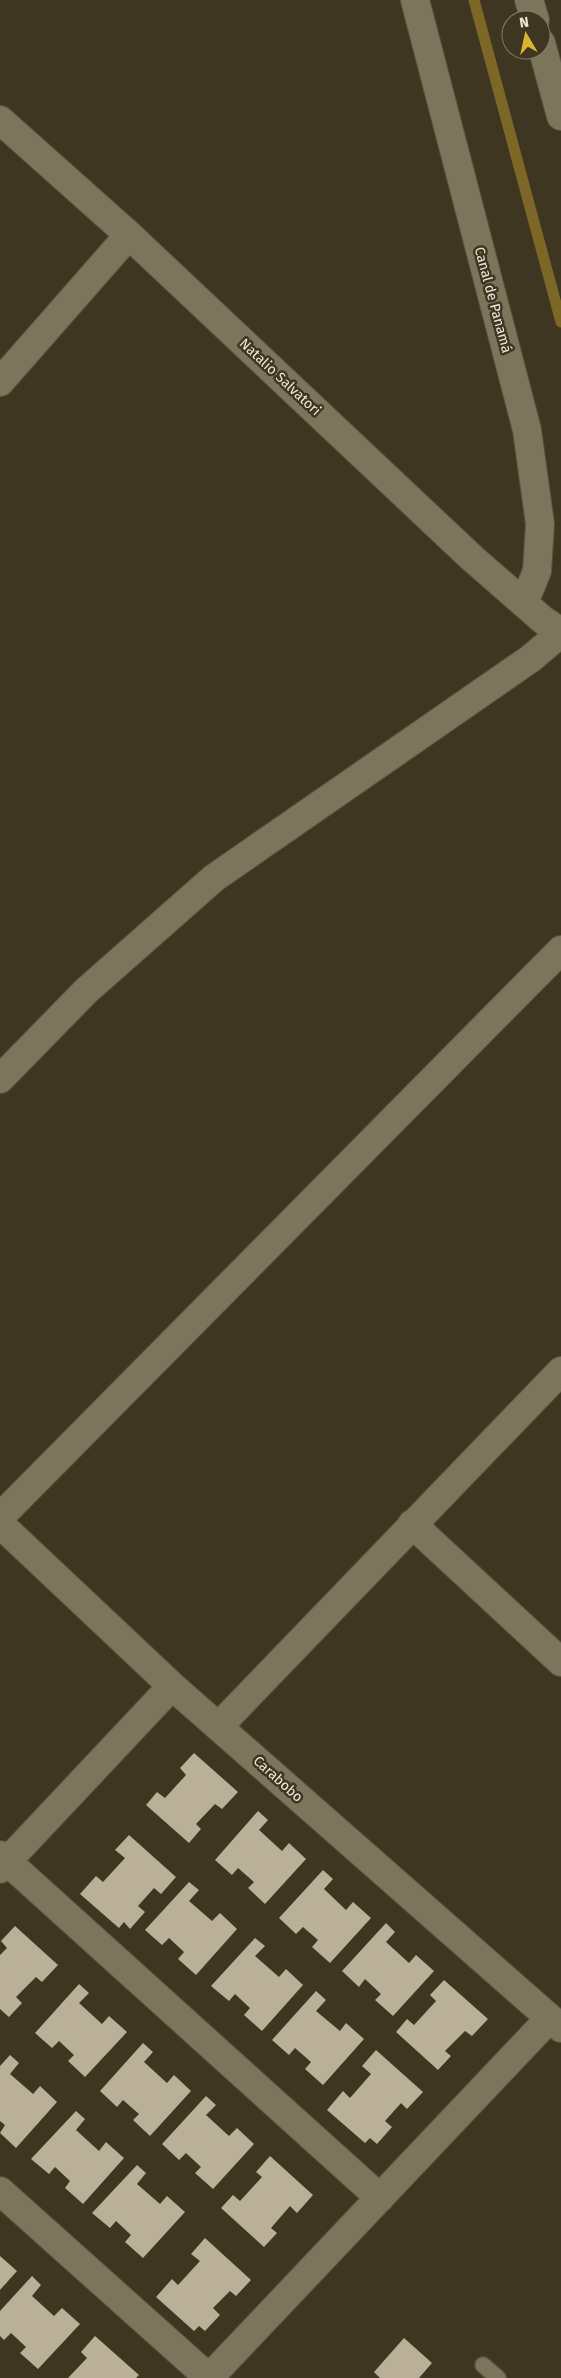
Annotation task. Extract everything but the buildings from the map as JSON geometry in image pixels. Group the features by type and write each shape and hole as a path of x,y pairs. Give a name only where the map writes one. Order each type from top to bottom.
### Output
{"street":[{"name":"Canal de Panamá","path":"415,0 528,430 540,524 537,571 524,603"},
{"path":"546,60 561,116"},
{"name":"Natalio Salvatori","path":"0,120 129,235 472,558 561,633"},
{"path":"0,382 129,235"},
{"path":"0,1079 86,991 214,878 530,659 561,633"},
{"path":"0,1517 561,950"},
{"path":"219,1726 561,1371"},
{"name":"Carabobo","path":"0,1524 172,1686 555,2024"},
{"path":"412,1524 561,1662"},
{"path":"172,1686 2,1862 380,2198"},
{"path":"0,2191 209,2378 380,2198 555,2024"}],"lane":[{"path":"483,2365 498,2378"}],"waterway":[{"path":"474,0 561,322"}]}
